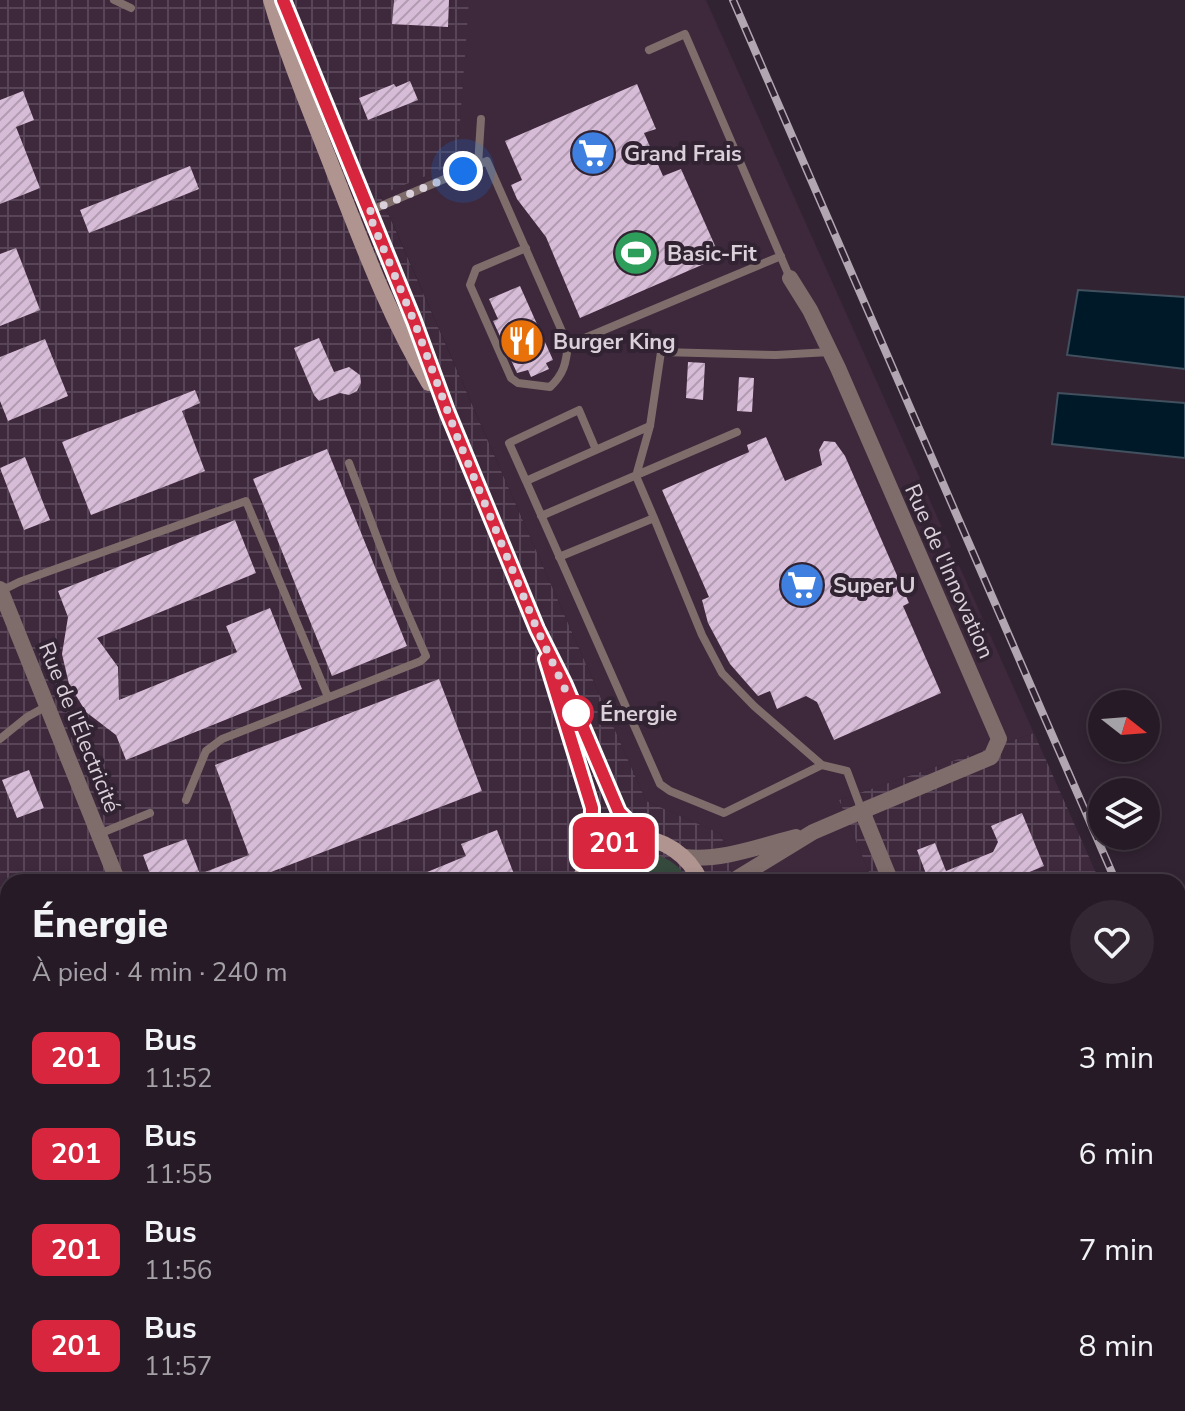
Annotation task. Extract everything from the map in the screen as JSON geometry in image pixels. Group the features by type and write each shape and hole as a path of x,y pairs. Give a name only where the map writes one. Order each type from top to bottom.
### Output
{"main road":[{"path":"271,0 291,62 386,300 420,368 447,411"},
{"path":"283,0 537,629 565,685 619,812 644,837"},
{"path":"537,629 592,808 591,859"},
{"path":"583,874 591,859 606,847 624,839 644,837 673,847 685,857 696,874"}],"street":[{"name":"Rue de l'Innovation","path":"790,278 830,352 999,739 991,757 813,832"},
{"name":"Rue de l'Électricité","path":"1,590 115,874"},
{"path":"862,811 888,874"},
{"path":"685,857 702,859 813,832"},
{"path":"744,874 813,832"}],"lane":[{"path":"114,0 131,8"},
{"path":"649,50 685,34 790,278"},
{"path":"478,165 481,119"},
{"path":"368,212 487,161 526,248 568,345 566,365 559,379 550,387 518,383 511,378 470,285 476,269 526,248"},
{"path":"568,345 781,256"},
{"path":"830,352 776,355 661,352 650,426 636,476 702,635 722,673 754,706 822,765 847,771 862,811"},
{"path":"596,450 579,410 509,443 660,784 724,813 822,765"},
{"path":"526,481 650,426"},
{"path":"541,516 737,432"},
{"path":"186,800 206,751 222,739 421,661 426,656 349,463"},
{"path":"1,590 246,501 328,697"},
{"path":"559,557 654,518"},
{"path":"0,739 27,717 47,706"},
{"path":"99,834 150,813"}],"shaded area":[{"path":"0,0 469,0 457,163 380,195 646,801 721,834 732,874 0,874"},
{"path":"468,0 706,0 1034,733 839,800 870,874 732,874 721,834 646,801 380,194 457,163"},
{"path":"1034,733 1096,874 870,874 839,800"}],"green space":[{"path":"637,851 653,854 668,859 683,874 599,874 611,860"}],"water":[{"path":"1078,290 1185,297 1185,369 1067,355"},
{"path":"1058,393 1185,403 1185,458 1052,444"}],"building":[{"path":"394,0 449,0 448,27 392,24"},
{"path":"410,81 418,100 368,120 359,98"},
{"path":"637,84 656,129 644,133 663,176 681,169 720,257 580,318 546,237 517,199 511,185 522,180 505,141"},
{"path":"23,91 34,120 16,127 40,188 0,204 0,100"},
{"path":"190,166 199,189 89,233 80,210"},
{"path":"16,248 40,310 0,326 0,254"},
{"name":"Burger King","path":"520,286 553,360 546,363 549,369 531,377 528,370 517,373 493,321 498,319 489,299"},
{"path":"319,338 334,372 349,367 360,375 361,383 357,391 319,401 314,395 294,348"},
{"path":"45,339 68,396 8,421 0,401 0,357"},
{"path":"688,362 705,363 703,400 686,398"},
{"path":"739,377 754,378 752,412 737,411"},
{"path":"195,390 200,403 182,411 205,471 91,515 62,442"},
{"name":"Super U","path":"766,437 785,481 822,465 819,450 824,441 835,442 845,456 909,603 903,606 941,693 834,740 817,702 806,696 777,709 770,691 758,696 730,664 708,623 702,600 709,597 662,490 749,452 747,445"},
{"path":"327,449 407,646 332,676 253,479"},
{"path":"25,457 50,520 24,530 0,468"},
{"path":"235,520 256,573 97,638 118,667 119,700 237,652 226,626 270,608 302,689 126,760 116,735 86,712 69,684 62,654 68,617 58,591"},
{"path":"439,679 482,791 266,874 200,874 249,855 215,765"},
{"path":"29,770 44,808 17,818 2,780"},
{"path":"1022,813 1044,866 1024,874 926,874 917,850 935,843 946,871 993,852 998,842 991,826"},
{"path":"497,830 514,874 422,874 466,856 461,844"},
{"path":"186,839 200,874 150,874 143,855"}],"railway":[{"path":"733,0 1113,874"}],"bus line":[{"name":"201","path":"283,0 537,629 565,685 619,812 644,837 624,839 606,847 591,859 592,808 546,659"}],"place":[{"name":"Grand Frais","path":"593,153"},
{"name":"Basic-Fit","path":"636,253"},
{"name":"Burger King","path":"522,341"},
{"name":"Super U","path":"802,585"},
{"name":"Énergie","path":"576,713"}],"route":[{"path":"463,171 368,212 414,321 458,439 537,629 576,713"}]}
